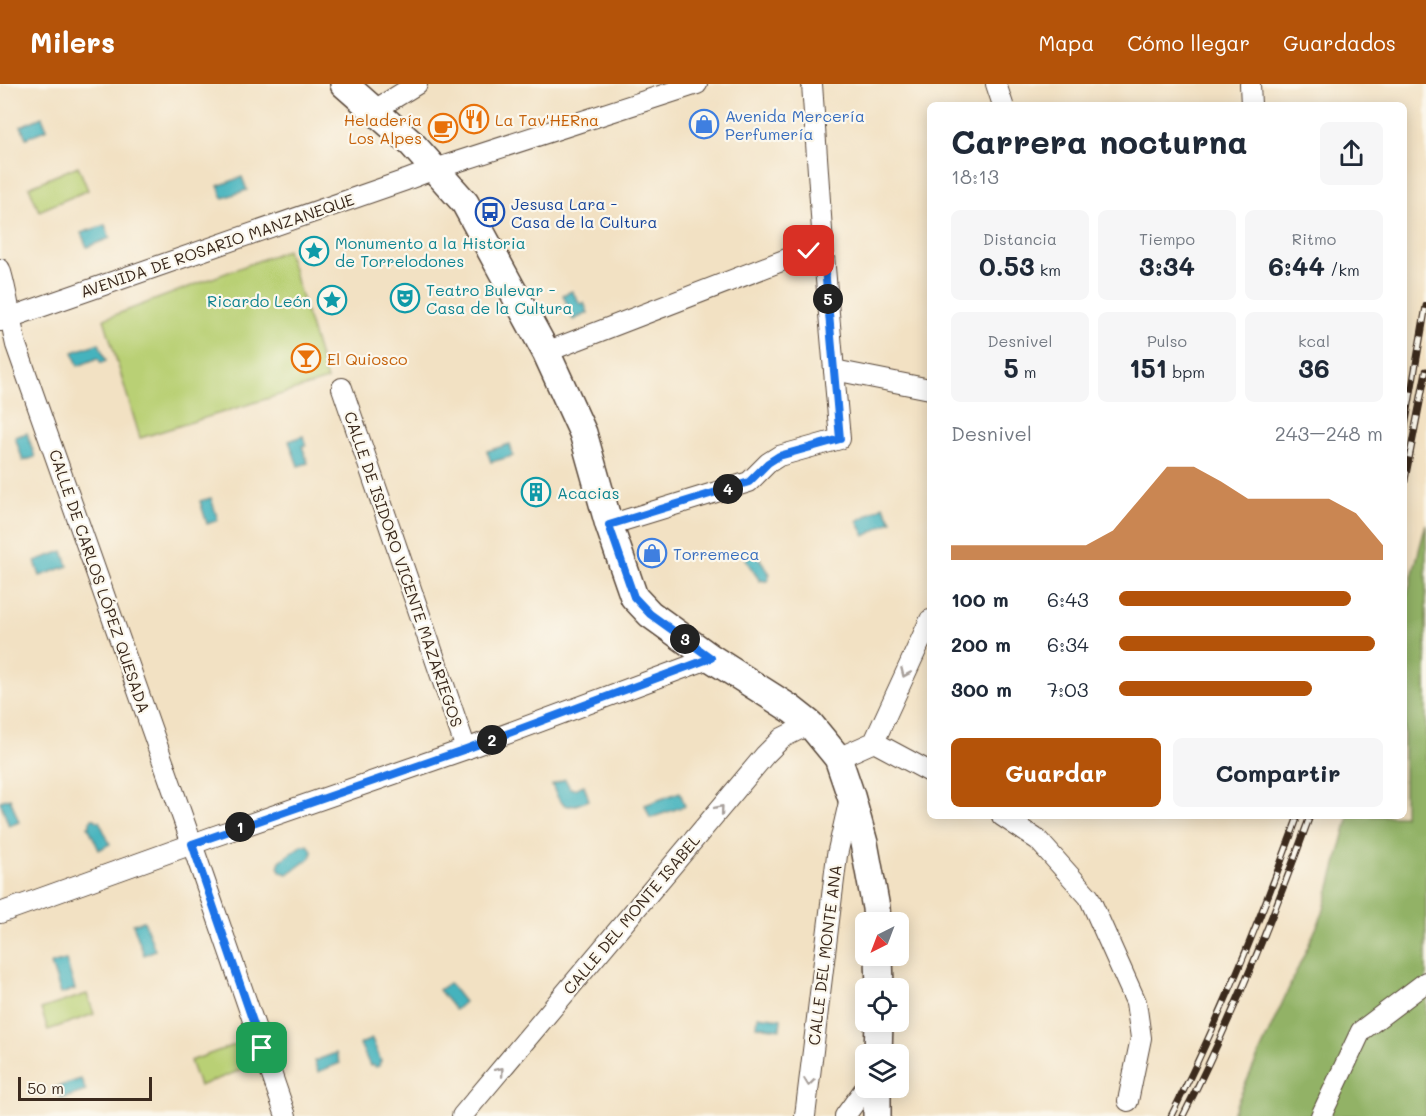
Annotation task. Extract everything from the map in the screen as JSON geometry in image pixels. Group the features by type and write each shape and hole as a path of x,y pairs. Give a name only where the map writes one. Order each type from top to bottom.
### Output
{"main road":[{"path":"344,84 412,144 465,203 546,352 584,433 609,525 634,597 650,614 810,724 838,758 864,843 876,912"},
{"path":"877,1116 878,1098"}],"street":[{"path":"373,111 417,84"},
{"name":"AVENIDA DE ROSARIO MANZANEQUE","path":"5,319 435,169 697,84"},
{"path":"609,525 749,482 768,463 779,456 840,439 812,84"},
{"path":"996,84 1002,102"},
{"path":"1250,84 1251,102"},
{"path":"546,352 823,245"},
{"name":"CALLE DE CARLOS LÓPEZ QUESADA","path":"0,269 7,290 5,319 286,1116"},
{"path":"834,370 927,388"},
{"name":"CALLE DE ISIDORO VICENTE MAZARIEGOS","path":"342,388 466,749"},
{"path":"838,758 874,742 927,627"},
{"path":"0,913 466,749 711,658"},
{"name":"CALLE DEL MONTE ISABEL","path":"462,1116 765,755 782,738 810,724"},
{"path":"874,742 927,770"},
{"name":"CALLE DEL MONTE ANA","path":"805,1116 837,855 851,796"},
{"path":"1006,819 1038,840 1089,897 1127,981 1136,1002 1141,1038 1128,1101"},
{"path":"1321,1116 1361,1031 1426,982"},
{"path":"844,1116 858,1098"}],"green space":[{"path":"78,166 88,190 39,211 29,187"},
{"path":"287,250 327,380 140,438 104,319"},
{"path":"1426,524 1426,1116 1231,1116 1323,913 1348,819 1407,819 1407,596"},
{"path":"87,994 94,1014 48,1030 41,1009"},
{"path":"243,1042 252,1066 199,1086 190,1061"}],"water":[{"path":"42,117 47,129 26,138 21,126"},
{"path":"242,177 247,190 223,198 218,186"},
{"path":"105,225 110,238 87,247 81,233"},
{"path":"572,291 580,304 584,303 588,313 573,320 563,295"},
{"path":"99,343 106,361 101,363 98,358 78,366 73,352"},
{"path":"27,433 35,457 23,461 15,437"},
{"path":"303,436 306,445 302,446 308,463 298,466 289,441"},
{"path":"510,444 513,456 491,462 487,451"},
{"path":"211,498 218,520 207,524 200,501"},
{"path":"883,506 892,521 865,536 857,521"},
{"path":"63,551 68,566 40,576 35,561"},
{"path":"755,552 770,574 767,581 760,581 745,559"},
{"path":"565,779 570,788 574,789 584,785 589,800 570,806 562,803 552,785"},
{"path":"680,792 685,806 650,818 645,805"},
{"path":"10,798 19,822 9,826 0,801"},
{"path":"92,819 99,821 110,844 99,850 88,826"},
{"path":"302,845 308,845 311,848 310,858 288,874 281,872 278,867 280,861"},
{"path":"144,921 155,950 144,955 133,924"},
{"path":"66,960 75,989 61,994 51,964"},
{"path":"449,983 464,1002 455,1010 439,990"},
{"path":"758,1016 781,1019 780,1029 757,1026"},
{"path":"372,1039 381,1061 376,1067 370,1066 360,1044"},
{"path":"336,1053 340,1063 318,1072 314,1061"},
{"path":"81,1079 86,1091 61,1099 57,1087"}],"railway":[{"path":"1407,416 1426,306"},
{"path":"1407,469 1426,371"},
{"path":"1171,1116 1239,968 1297,819"},
{"path":"1183,1116 1251,968 1309,819"}],"place":[{"name":"La Tav'HERna","path":"474,119"},
{"name":"Avenida Mercería Perfumería","path":"704,124"},
{"name":"Heladería Los Alpes","path":"443,128"},
{"name":"Jesusa Lara - Casa de la Cultura","path":"490,212"},
{"name":"Monumento a la Historia de Torrelodones","path":"314,251"},
{"name":"Teatro Bulevar - Casa de la Cultura","path":"405,298"},
{"name":"Ricardo León","path":"332,300"},
{"name":"El Quiosco","path":"306,358"},
{"name":"Acacias","path":"536,492"},
{"name":"Torremeca","path":"652,553"}],"route":[{"path":"262,1048 192,844 466,749 711,658 650,614 634,597 609,525 749,482 768,463 779,456 840,439 823,245 809,251"}]}
